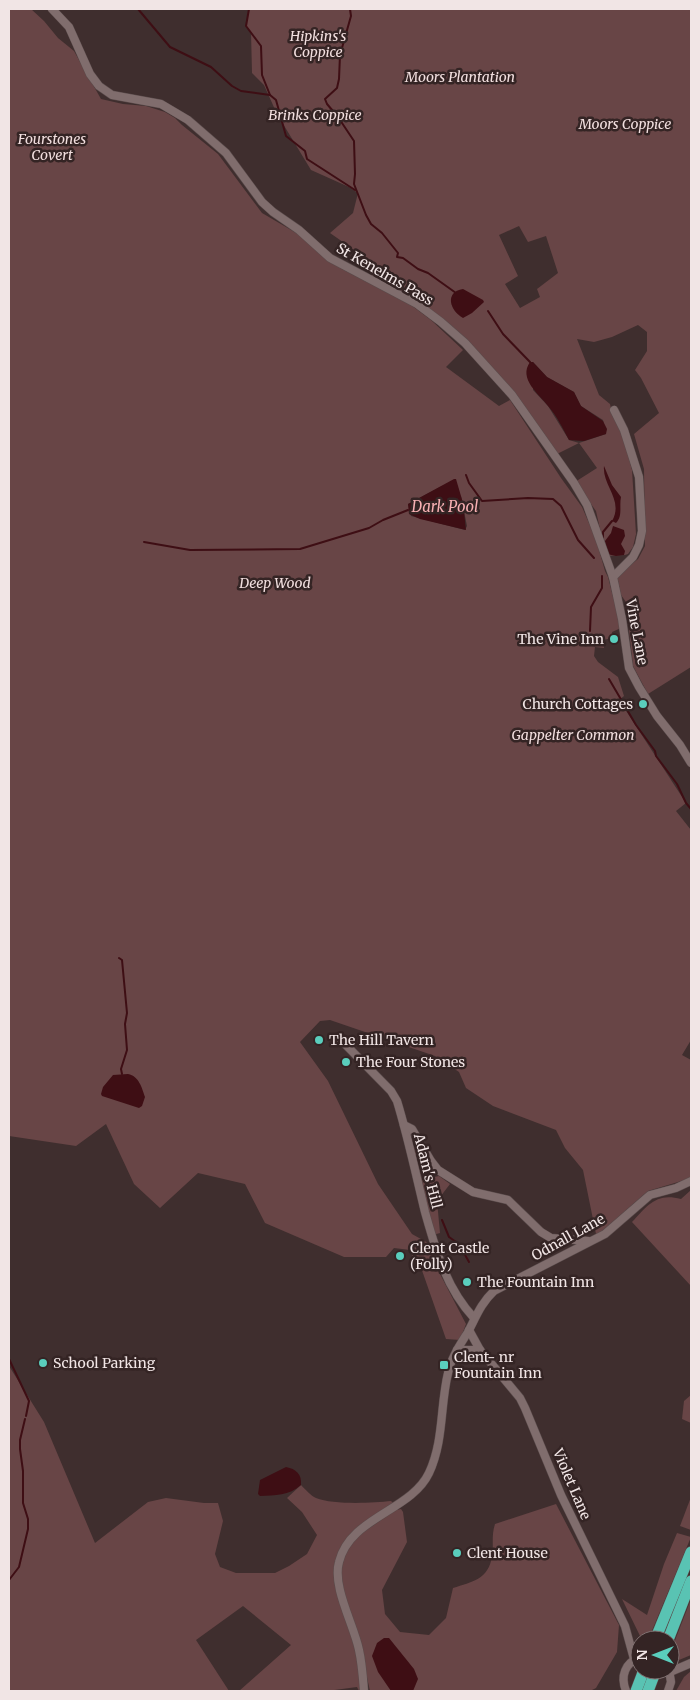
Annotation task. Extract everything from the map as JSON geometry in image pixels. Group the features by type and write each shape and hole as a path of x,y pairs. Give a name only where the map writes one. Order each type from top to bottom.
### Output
{"highway":[{"path":"659,1630 691,1552"},
{"path":"672,1630 691,1581"}],"street":[{"name":"St Kenelms Pass","path":"52,9 69,27 90,74 105,92 126,99 162,104 188,120 226,153 262,202 282,220 299,230 330,258 417,304 465,343 512,395 588,505 613,577"},
{"path":"613,577 633,557 639,545 642,532 640,477 624,430 614,410"},
{"name":"Vine Lane","path":"613,577 629,668 653,709 680,745 691,764"},
{"name":"Adam's Hill","path":"341,1040 391,1091 397,1101 436,1255 448,1282 461,1304 474,1318"},
{"path":"404,1125 412,1129 438,1170 473,1192 508,1200 541,1232 551,1238 588,1241"},
{"path":"409,1147 420,1143"},
{"name":"Odnall Lane","path":"364,1691 359,1650 343,1600 338,1574 338,1562 350,1538 373,1520 403,1501 421,1484 428,1474 439,1445 448,1372 484,1301 494,1291 604,1234 650,1195 676,1188 691,1181"},
{"name":"Violet Lane","path":"469,1330 480,1350 516,1392 525,1408 563,1499 630,1639"},
{"path":"458,1350 480,1350"},
{"path":"616,1691 625,1689 624,1672 630,1663"}],"green space":[{"path":"9,9 31,9 58,38 74,51 101,99 123,104 146,106 165,112 175,118 218,154 262,213 298,234 342,269 407,302 431,320 463,350 446,367 499,406 510,400 582,507 596,539 621,628 612,632 613,638 603,640 604,648 595,647 594,656 598,662 618,677 624,696 619,700 686,803 676,811 691,830 691,1040 682,1055 691,1060 691,1176 688,1179 648,1191 600,1233 596,1234 583,1170 565,1148 556,1130 493,1106 466,1088 459,1072 435,1056 330,1020 320,1021 300,1042 328,1081 378,1184 412,1234 428,1243 440,1274 466,1324 460,1340 446,1339 418,1259 413,1258 410,1250 394,1248 386,1257 344,1257 265,1223 245,1184 198,1173 160,1208 134,1184 106,1124 76,1146 9,1136","holes":["442,486 461,496 467,526 465,530 411,516 408,504"]},
{"path":"249,9 691,9 691,667 648,694 633,666 626,602 621,595 617,576 638,559 645,546 644,469 634,434 659,413 635,370 647,351 647,332 638,325 612,337 594,342 577,339 599,395 610,404 613,417 621,427 632,470 636,534 633,547 625,555 606,556 596,511 575,482 597,468 579,443 557,454 516,394 442,319 389,284 391,277 384,275 383,280 372,276 370,261 330,233 353,213 358,193 311,170 277,114 264,85 252,73 251,32 246,26","holes":["519,226 528,242 546,236 558,273 537,289 540,297 520,308 505,284 518,276 499,235","533,362 547,377 574,392 581,406 603,420 606,434 579,443 569,440 548,406 533,390"]},
{"path":"413,1148 420,1148 423,1152 416,1155 422,1180 439,1176 450,1184 437,1201 440,1233 433,1235 422,1181 419,1181"},
{"path":"691,1190 691,1286 632,1222 642,1211 658,1199 672,1197 681,1199"},
{"path":"9,1366 44,1422 95,1543 148,1502 166,1498 218,1503 223,1521 215,1554 220,1567 236,1573 275,1573 307,1554 317,1535 302,1512 287,1498 301,1485 312,1496 332,1502 391,1501 393,1503 347,1538 341,1549 335,1579 357,1649 362,1691 359,1691 357,1687 327,1691 239,1691 291,1645 243,1606 196,1640 229,1691 9,1691"},
{"path":"691,1395 691,1423 682,1419 684,1401"},
{"path":"691,1497 691,1530 680,1526"},
{"path":"556,1504 619,1625 617,1652 596,1688 590,1691 370,1691 340,1574 347,1548 353,1539 396,1510 401,1509 407,1542 382,1590 385,1614 400,1632 429,1635 446,1618 453,1588 467,1584 483,1575 487,1570 492,1556 495,1524"},
{"path":"677,1533 691,1537 652,1630 637,1630 622,1599 647,1615 664,1564"},
{"path":"691,1599 691,1655 680,1660 679,1630"},
{"path":"691,1671 691,1691 676,1691 684,1677"}],"water":[{"path":"463,289 484,302 463,318 452,307 451,298 457,291"},
{"path":"530,362 533,362 547,377 574,392 581,406 603,421 607,429 606,434 584,441 569,440 554,414 528,380 526,374"},
{"path":"604,466 612,485 621,497 620,514 616,523 612,521 616,506 606,480"},
{"name":"Dark Pool","path":"456,479 463,503 466,530 420,519 409,514 408,504"},
{"path":"613,526 624,530 625,536 621,544 625,551 624,555 607,554 605,541 611,533"},
{"path":"128,1074 135,1077 145,1097 142,1106 139,1108 102,1096 101,1094 103,1087 113,1075"},
{"path":"286,1467 298,1473 301,1485 287,1493 260,1496 258,1494 260,1480"},
{"path":"384,1638 389,1638 414,1669 418,1679 413,1691 391,1691 378,1672 372,1656 377,1643"}],"waterway":[{"path":"138,9 170,47 211,67 232,86 241,91 270,95"},
{"path":"249,9 246,26 261,46 262,75 270,95 276,100 286,136 305,151 307,159 355,190"},
{"path":"350,9 351,16 340,55 337,88 325,99 354,141 354,184 371,224 382,233 398,253 397,257 403,258 418,269 428,273 456,293"},
{"path":"488,311 503,334 530,362"},
{"path":"466,475 469,483 482,501 528,498 553,499 561,506 578,540 594,558"},
{"path":"144,542 190,550 300,549 369,528 408,510"},
{"path":"603,540 603,532 612,521"},
{"path":"590,631 591,607 602,588 602,576"},
{"path":"609,679 636,725 677,784 691,809"},
{"path":"119,958 122,960 127,1013 125,1024 127,1050 121,1069 122,1074"},
{"path":"442,1220 449,1237 459,1244 469,1262"},
{"path":"9,1359 29,1401 26,1416"},
{"path":"9,1580 19,1567 28,1529 28,1519 23,1503 23,1471 20,1449 25,1419"}],"place":[{"name":"The Vine Inn","path":"614,639"},
{"name":"Church Cottages","path":"643,704"},
{"name":"The Hill Tavern","path":"319,1040"},
{"name":"The Four Stones","path":"346,1062"},
{"name":"Clent Castle (Folly)","path":"400,1256"},
{"name":"The Fountain Inn","path":"467,1282"},
{"name":"School Parking","path":"43,1363"},
{"name":"Clent- nr Fountain Inn","path":"444,1365"},
{"name":"Clent House","path":"457,1553"}],"park label":[{"name":"Hipkins's Coppice","path":"318,44"},
{"name":"Moors Plantation","path":"460,77"},
{"name":"Brinks Coppice","path":"315,115"},
{"name":"Moors Coppice","path":"625,124"},
{"name":"Fourstones Covert","path":"52,148"},
{"name":"Deep Wood","path":"275,583"},
{"name":"Gappelter Common","path":"573,735"}]}
